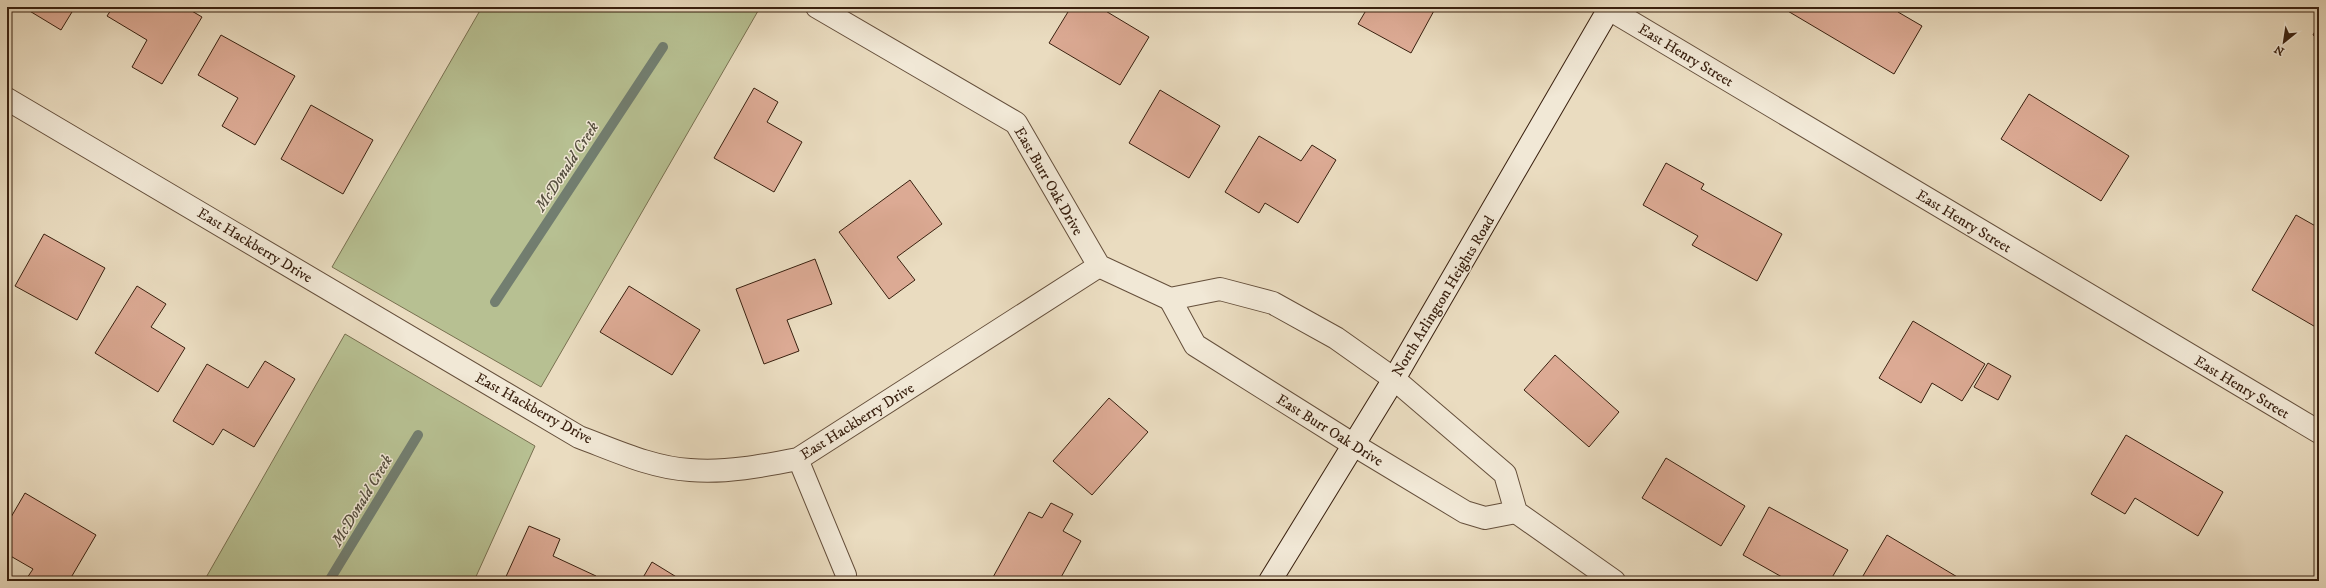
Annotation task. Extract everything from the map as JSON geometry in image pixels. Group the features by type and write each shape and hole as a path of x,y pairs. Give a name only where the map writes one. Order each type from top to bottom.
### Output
{"street":[{"name":"East Burr Oak Drive","path":"818,7 1016,123 1099,266"},
{"name":"North Arlington Heights Road","path":"1270,581 1394,379 1610,8"},
{"name":"East Henry Street","path":"1610,8 2319,432"},
{"name":"East Hackberry Drive","path":"7,99 579,437 638,459 689,470 746,469 798,459 1099,266"},
{"path":"1099,266 1170,299 1220,289 1273,303 1336,338 1394,379 1505,474 1516,512 1614,581"},
{"name":"East Burr Oak Drive","path":"1170,299 1196,345 1354,445 1465,512 1485,518 1516,512"}],"lane":[{"path":"798,459 846,575"}],"green space":[{"path":"482,7 750,7 758,11 541,387 332,267"},
{"path":"345,334 535,446 474,581 204,581"}],"building":[{"path":"23,7 75,7 61,30"},
{"path":"113,7 185,7 202,17 162,84 132,67 147,40 107,16"},
{"path":"1071,7 1099,7 1149,37 1120,85 1049,43"},
{"path":"1368,7 1436,7 1411,53 1358,24"},
{"path":"1781,7 1901,7 1898,12 1922,26 1894,74"},
{"path":"2319,24 2319,39 2313,35"},
{"path":"221,35 295,76 255,145 222,126 238,98 198,75"},
{"path":"754,88 778,102 767,122 802,142 774,192 714,158"},
{"path":"1160,90 1220,126 1189,178 1129,143"},
{"path":"2029,94 2129,156 2101,201 2001,139"},
{"path":"311,105 373,140 343,194 281,159"},
{"path":"1259,136 1301,161 1312,145 1336,160 1298,223 1265,203 1259,213 1225,192"},
{"path":"1666,163 1704,184 1701,189 1782,234 1757,281 1692,245 1698,236 1643,205"},
{"path":"910,180 942,224 897,257 915,280 889,299 839,232"},
{"path":"2296,215 2319,228 2319,329 2252,290"},
{"path":"44,234 105,268 77,320 15,286"},
{"path":"815,259 832,304 787,320 799,351 764,364 736,289"},
{"path":"137,286 166,304 151,327 185,348 158,392 95,353"},
{"path":"629,286 700,330 672,375 600,332"},
{"path":"1913,321 1985,364 1962,401 1932,383 1921,403 1879,378"},
{"path":"1555,355 1619,412 1589,447 1524,390"},
{"path":"265,361 295,379 254,447 223,429 213,445 173,421 207,364 248,388"},
{"path":"1988,363 2011,376 1998,400 1974,387"},
{"path":"1109,398 1148,432 1092,495 1053,461"},
{"path":"2126,435 2223,492 2198,536 2135,498 2125,514 2091,494"},
{"path":"1666,458 1745,506 1721,546 1642,498"},
{"path":"25,493 96,535 69,581 25,581 33,569 7,554 7,524"},
{"path":"1051,503 1073,514 1063,531 1081,541 1059,581 996,581 992,579 1029,512 1042,518"},
{"path":"1769,507 1848,550 1830,581 1789,581 1743,555"},
{"path":"529,526 560,539 553,556 596,576 594,581 504,581"},
{"path":"1887,535 1964,581 1860,581"},
{"path":"652,562 683,581 641,581"}],"waterway":[{"name":"McDonald Creek","path":"495,302 663,47"},
{"name":"McDonald Creek","path":"329,581 418,435"}]}
